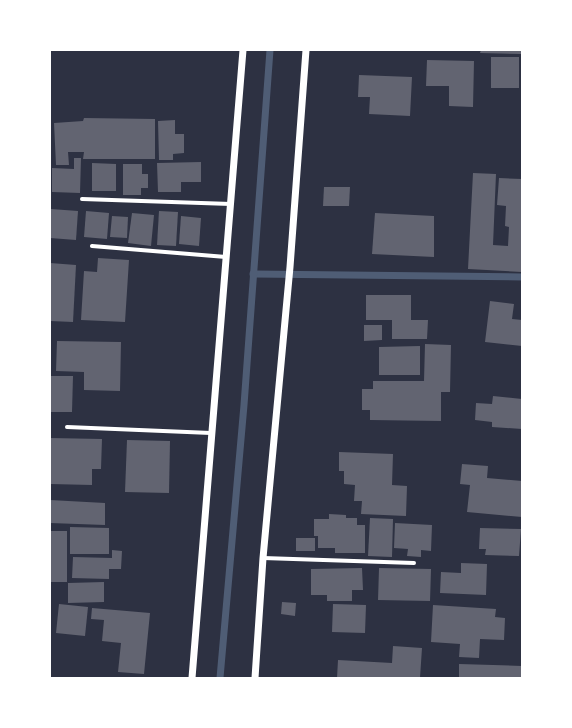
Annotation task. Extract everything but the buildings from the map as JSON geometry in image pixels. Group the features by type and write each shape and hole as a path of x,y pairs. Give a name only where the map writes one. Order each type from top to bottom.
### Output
{"street":[{"path":"192,678 243,50"},
{"path":"255,678 263,558 290,267 306,50"},
{"path":"82,199 231,204"},
{"path":"92,246 226,257"},
{"path":"67,427 211,433"},
{"path":"263,558 414,562"}],"waterway":[{"path":"220,678 244,405 270,50"},
{"path":"253,274 522,277"}]}
